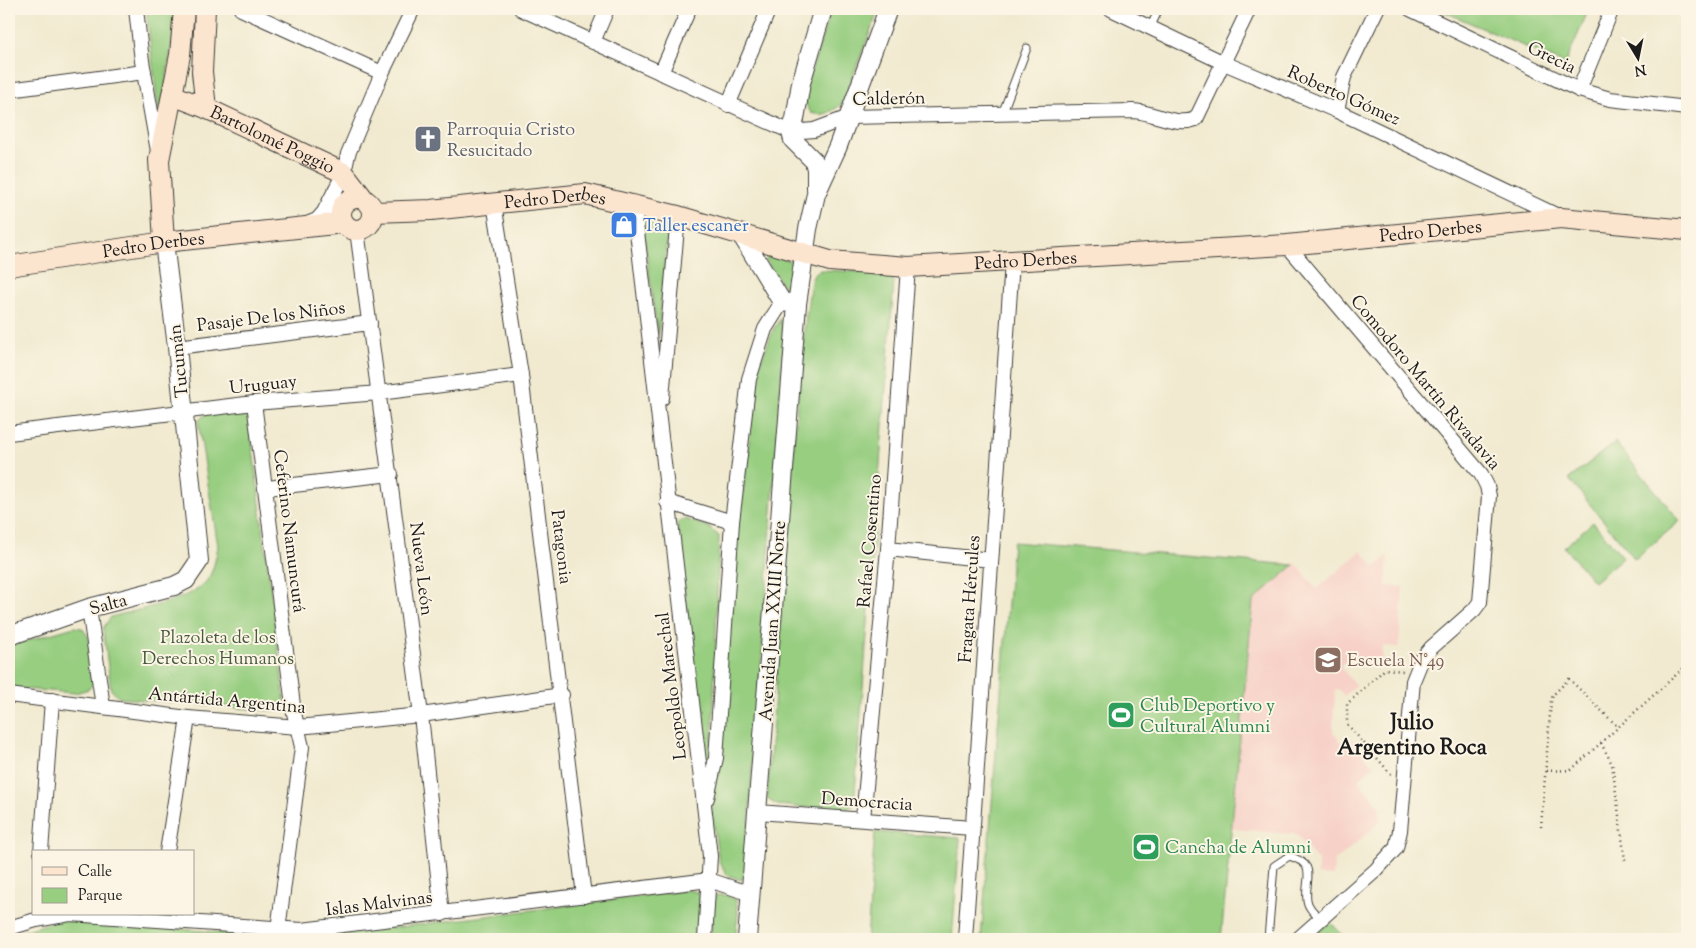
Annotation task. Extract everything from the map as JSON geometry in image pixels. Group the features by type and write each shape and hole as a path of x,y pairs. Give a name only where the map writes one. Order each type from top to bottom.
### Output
{"main road":[{"name":"Tucumán","path":"164,242 159,160 180,55 184,9"},
{"path":"204,9 202,72 206,108"},
{"name":"Bartolomé Poggio","path":"172,95 206,108 344,173 369,205"},
{"name":"Pedro Derbes","path":"369,205 431,210 579,194 678,216 830,260 908,267 1286,245 1561,218 1687,230"},
{"path":"349,199 369,205 370,224 350,227 341,217 344,204 349,199"},
{"name":"Pedro Derbes","path":"9,266 164,242 302,227 350,227"}],"street":[{"name":"Tucumán","path":"136,9 144,72 159,160"},
{"path":"241,9 382,73"},
{"path":"302,227 317,220 324,212 344,173 348,154 382,73 413,9"},
{"name":"Calderón","path":"522,9 790,132 814,130 849,117 1132,111 1145,112 1181,123 1196,119 1224,62"},
{"path":"593,42 607,9"},
{"path":"661,73 689,9"},
{"path":"728,105 769,9"},
{"path":"790,132 795,120 801,83 823,9"},
{"name":"Avenida Juan XXIII Norte","path":"816,194 849,117 888,9"},
{"name":"Roberto Gómez","path":"1112,9 1224,62 1337,111 1561,218"},
{"path":"1224,62 1249,9"},
{"path":"1337,111 1344,77 1377,9"},
{"name":"Grecia","path":"1410,9 1579,90 1610,99 1687,108"},
{"path":"1579,90 1612,9"},
{"path":"9,90 144,72"},
{"name":"Avenida Juan XXIII Norte","path":"747,939 758,812 790,303 804,253 816,194 816,169 814,161 793,140 790,132"},
{"name":"Patagonia","path":"494,203 521,375 562,696 584,896"},
{"name":"Leopoldo Marechal","path":"634,206 667,502 710,856 705,939"},
{"name":"Leopoldo Marechal","path":"659,429 678,216"},
{"name":"Nueva León","path":"350,227 370,323 391,474 421,715 442,914"},
{"path":"742,236 790,303"},
{"name":"Tucumán","path":"164,242 199,561"},
{"name":"Comodoro Martín Rivadavia","path":"1286,245 1481,474 1488,486 1488,514 1480,602 1474,610 1431,648 1422,659 1416,671 1400,831 1396,848 1376,870 1298,939"},
{"name":"Fragata Hércules","path":"965,939 1012,262"},
{"name":"Rafael Cosentino","path":"863,819 888,549 908,267"},
{"name":"Avenida Juan XXIII Norte","path":"704,808 716,758 732,522 749,379 755,356 766,330 790,303"},
{"name":"Pasaje De los Niños","path":"177,347 370,323"},
{"name":"Uruguay","path":"9,433 254,403 379,393 521,375"},
{"name":"Ceferino Namuncurá","path":"254,403 267,488 294,713 302,747 278,930"},
{"path":"267,488 391,474"},
{"path":"667,502 732,522"},
{"path":"888,549 991,560"},
{"name":"Salta","path":"9,636 89,608 174,586 186,580 199,561"},
{"path":"89,608 103,706"},
{"name":"Antártida Argentina","path":"9,695 188,718 298,727 421,715 562,696"},
{"path":"41,850 52,700"},
{"path":"167,850 188,718"},
{"name":"Democracia","path":"758,812 972,828"},
{"name":"Islas Malvinas","path":"128,916 157,917 278,930 302,930 709,880 751,894"},
{"name":"Islas Malvinas","path":"9,928 36,917"}],"lane":[{"path":"1150,28 1159,9"},
{"path":"1002,114 1027,48"},
{"path":"1268,939 1274,866 1290,856 1300,859 1308,870 1310,879 1307,900 1310,908 1321,919"}],"path":[{"path":"1546,771 1571,770 1687,664"},
{"path":"1404,789 1347,724 1347,704 1385,669 1416,671"},
{"path":"1542,826 1553,695 1569,678 1618,727"},
{"path":"1601,743 1612,764 1625,860"}],"shaded area":[{"path":"1361,551 1375,567 1388,556 1386,586 1403,587 1399,647 1383,646 1382,659 1351,657 1340,666 1356,686 1344,696 1338,689 1335,691 1333,732 1344,746 1351,740 1374,766 1358,780 1380,807 1380,822 1334,862 1333,876 1317,875 1318,861 1296,834 1232,829 1253,601 1296,563 1317,589"}],"green space":[{"path":"146,9 177,9 162,108 158,107"},
{"path":"831,9 879,9 842,104 827,113 816,114 811,113 806,105 805,91"},
{"path":"1438,9 1589,9 1565,64"},
{"path":"642,221 668,228 658,337"},
{"path":"770,255 794,262 789,291 786,290 767,262 766,256"},
{"path":"821,270 889,273 894,281 854,805 843,811 777,805 767,799 801,353 811,281 815,273"},
{"path":"780,319 784,339 761,668 754,734 747,867 742,880 727,875 719,861 711,808 733,560 747,463 756,374 773,330"},
{"name":"Plazoleta de los Derechos Humanos","path":"238,410 244,412 249,418 285,702 283,709 276,711 120,698 111,690 103,628 111,617 164,603 191,593 208,579 218,546 198,422 210,413"},
{"path":"1615,442 1680,521 1635,559 1569,479"},
{"path":"684,519 707,526 719,536 712,755 708,758 703,754 677,524"},
{"path":"1593,522 1623,557 1594,582 1564,547"},
{"name":"Club Deportivo y Cultural Alumni","path":"1013,542 1294,565 1253,601 1221,939 981,939"},
{"path":"74,627 82,628 88,636 96,679 89,689 75,693 9,688 9,646"},
{"path":"875,832 960,838 952,939 867,939"},
{"path":"688,890 697,892 701,898 699,939 307,939"},
{"path":"716,895 726,895 736,900 738,913 735,939 711,939 713,899"},
{"path":"64,918 287,939 9,939 9,936"},
{"path":"1330,922 1347,939 1310,939"}],"place":[{"name":"Parroquia Cristo Resucitado","path":"428,139"},
{"name":"Taller escaner","path":"624,225"},
{"name":"Escuela N°49","path":"1328,660"},
{"name":"Club Deportivo y Cultural Alumni","path":"1121,715"},
{"name":"Cancha de Alumni","path":"1146,847"}],"district":[{"name":"Julio Argentino Roca","path":"1412,734"}]}
